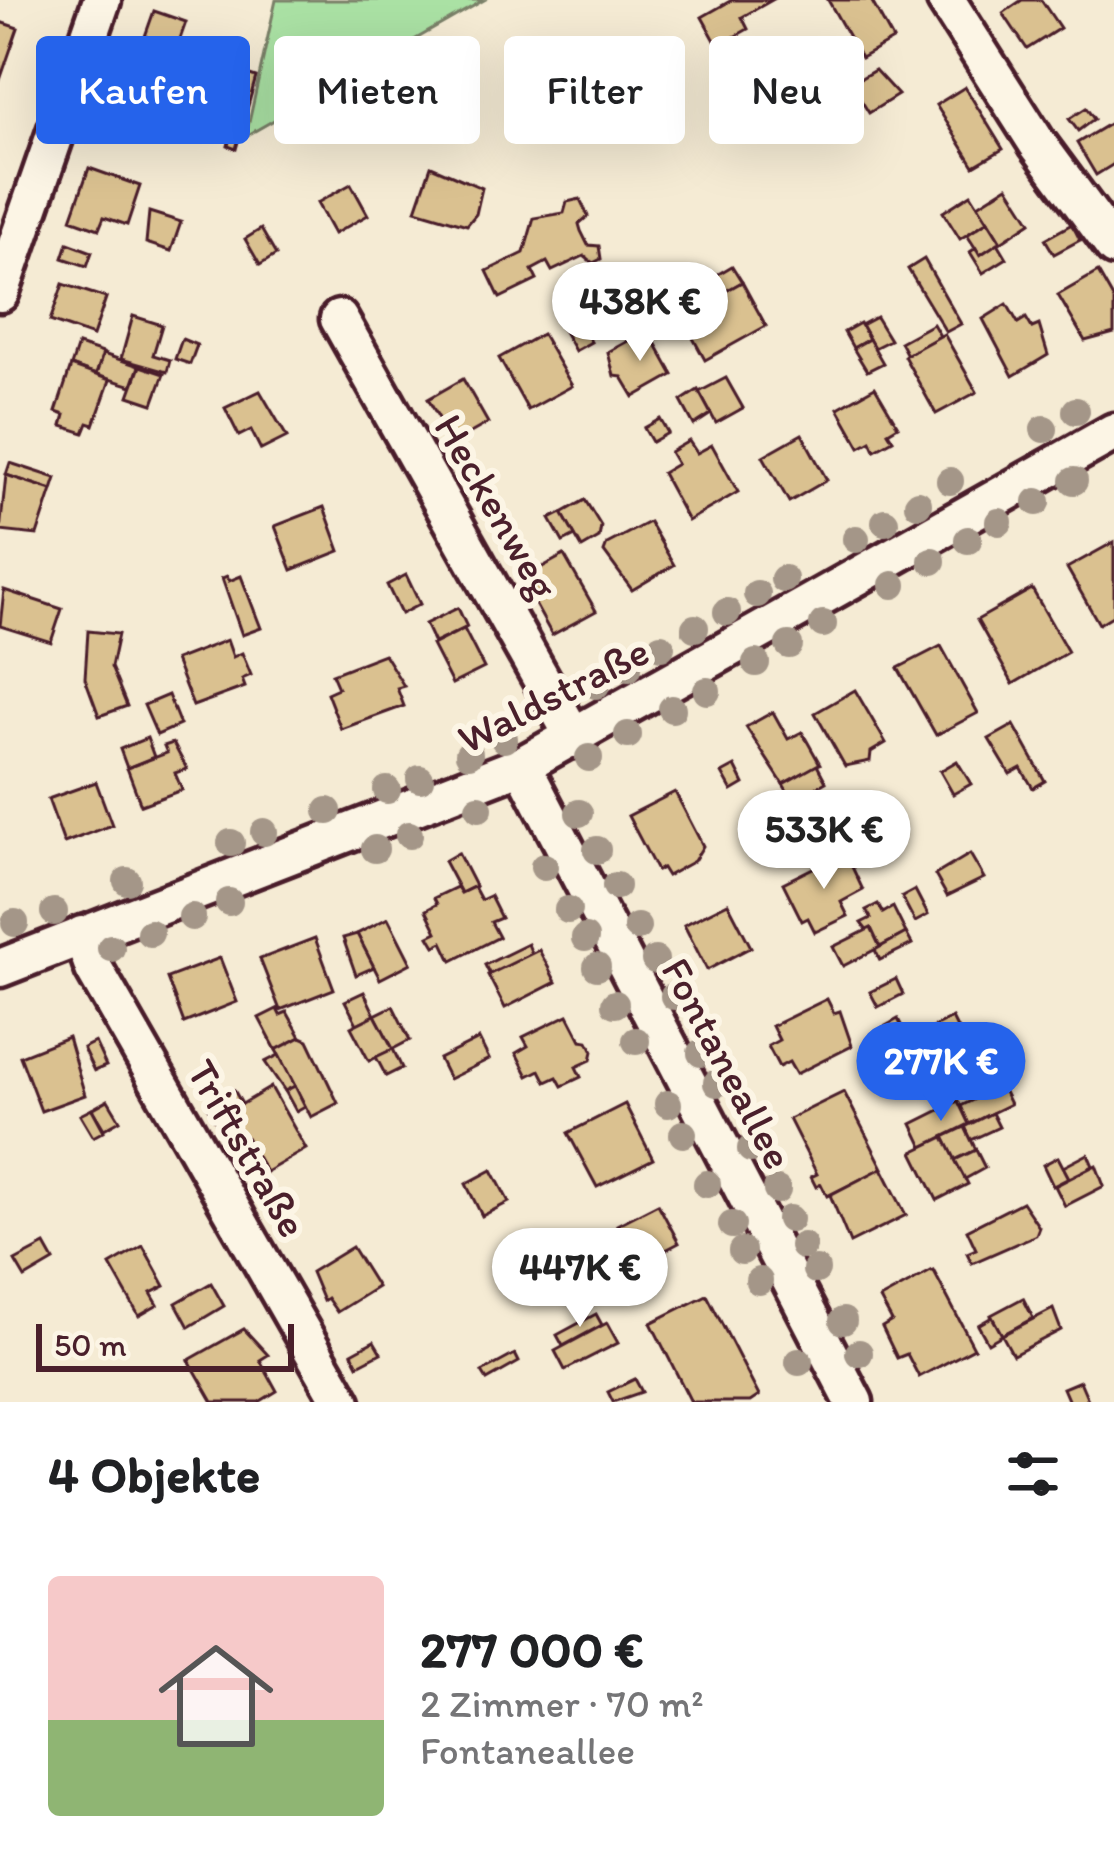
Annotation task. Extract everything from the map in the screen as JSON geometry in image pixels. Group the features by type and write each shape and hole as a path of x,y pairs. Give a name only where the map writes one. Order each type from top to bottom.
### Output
{"street":[{"path":"0,293 102,0"},
{"path":"946,0 1037,143 1114,247"},
{"name":"Heckenweg","path":"339,319 575,739"},
{"name":"Waldstraße","path":"0,968 522,765 1114,432"},
{"name":"Fontaneallee","path":"522,765 854,1402"},
{"name":"Triftstraße","path":"82,935 102,983 342,1402"}],"green space":[{"path":"276,0 484,0 421,36 274,36 274,120 250,134"}],"building":[{"path":"732,0 772,0 742,17 748,29 736,36 712,36 702,17"},
{"path":"828,0 871,0 893,40 864,56 864,36 848,36"},
{"path":"1022,0 1041,0 1060,28 1027,49 1003,13"},
{"path":"154,11 186,22 181,36 145,36"},
{"path":"0,22 18,28 0,80"},
{"path":"875,70 898,95 869,113 864,105 864,76"},
{"path":"965,87 1003,149 974,166 936,105"},
{"path":"1086,108 1094,119 1078,131 1069,119"},
{"path":"1114,121 1114,164 1096,175 1077,143"},
{"path":"431,166 482,188 476,214 467,225 416,210"},
{"path":"89,168 140,186 127,225 104,217 99,229 71,219"},
{"path":"351,184 368,215 334,234 317,203"},
{"path":"1008,186 1031,222 1001,242 978,205"},
{"path":"971,194 988,221 960,239 943,212"},
{"path":"580,199 588,216 579,224 581,231 588,245 599,246 601,259 593,263 584,256 552,271 547,262 532,270 537,280 500,298 487,271 524,253 534,218 564,213 567,202"},
{"path":"149,212 181,222 171,251 146,243"},
{"path":"988,221 1001,242 980,255 967,235"},
{"path":"1072,224 1080,240 1054,254 1045,239"},
{"path":"261,229 276,255 260,265 245,239"},
{"path":"68,243 92,252 87,266 63,258"},
{"path":"998,243 1007,258 983,273 970,252 976,248 980,255"},
{"path":"924,259 961,324 946,332 908,269"},
{"path":"732,266 742,282 712,299 703,283"},
{"path":"1098,272 1114,300 1114,333 1085,341 1058,295"},
{"path":"742,282 766,326 705,360 681,316"},
{"path":"63,284 106,298 93,336 50,321"},
{"path":"1007,304 1018,323 1026,318 1032,328 1039,325 1048,355 1013,376 983,319"},
{"path":"575,314 591,342 575,351 560,324"},
{"path":"133,316 162,325 153,355 170,360 167,372 121,359"},
{"path":"876,317 890,340 874,348 861,325"},
{"path":"860,323 869,339 853,348 844,332"},
{"path":"933,324 940,336 907,355 900,342"},
{"path":"648,330 673,375 634,397 622,377 614,376 608,352"},
{"path":"542,334 572,386 528,410 499,358"},
{"path":"944,334 977,392 936,414 904,356"},
{"path":"182,339 197,345 190,364 175,359"},
{"path":"869,339 883,363 867,371 853,348"},
{"path":"78,345 103,353 96,375 71,366"},
{"path":"103,354 139,366 132,386 96,375"},
{"path":"71,366 110,380 94,425 88,423 84,433 62,426 65,415 56,412"},
{"path":"140,366 164,374 153,404 129,396"},
{"path":"726,378 743,408 716,423 699,392"},
{"path":"463,379 488,423 453,443 428,399"},
{"path":"875,387 898,426 888,432 893,440 875,450 871,441 860,447 838,408"},
{"path":"698,390 711,414 694,425 681,401"},
{"path":"260,391 287,437 261,450 251,430 239,436 225,408"},
{"path":"660,419 668,433 652,442 644,428"},
{"path":"802,434 827,480 789,502 763,456"},
{"path":"689,441 697,453 712,445 738,492 688,521 662,473 677,464 670,452"},
{"path":"10,463 56,478 52,490 6,475"},
{"path":"6,475 52,490 37,535 0,531"},
{"path":"585,500 601,526 599,538 582,548 562,513"},
{"path":"324,507 340,551 292,570 275,526"},
{"path":"562,513 575,536 563,542 550,519"},
{"path":"649,522 674,565 632,590 604,552 607,544"},
{"path":"1114,542 1114,615 1099,624 1067,568"},
{"path":"564,555 596,611 552,635 521,579"},
{"path":"406,575 420,604 401,614 387,585"},
{"path":"227,576 229,581 241,576 261,628 242,635 222,578"},
{"path":"1032,589 1068,652 1013,684 977,620"},
{"path":"4,590 62,609 51,642 0,626"},
{"path":"458,608 467,627 434,643 425,624"},
{"path":"464,629 484,668 452,684 432,645"},
{"path":"88,631 118,634 111,667 127,706 99,716 85,678"},
{"path":"227,640 233,657 242,653 251,675 242,679 245,687 193,706 175,660"},
{"path":"941,646 978,713 936,735 898,668"},
{"path":"384,654 404,686 397,688 404,706 341,729 327,693 338,688 332,674"},
{"path":"855,690 886,743 871,752 870,761 845,766 815,713"},
{"path":"168,695 180,725 157,735 144,705"},
{"path":"773,712 788,739 802,732 820,764 783,784 746,727"},
{"path":"1014,725 1045,781 1033,788 1021,768 1010,774 989,739"},
{"path":"147,738 154,757 127,768 120,749"},
{"path":"173,743 187,769 175,773 182,790 141,805 127,768 167,753 164,746"},
{"path":"957,761 971,784 953,794 940,771"},
{"path":"817,765 826,782 801,796 789,794 783,784"},
{"path":"735,766 744,784 732,791 722,773"},
{"path":"96,782 112,825 64,843 48,799"},
{"path":"675,792 703,846 694,861 667,876 662,868 657,871 628,816"},
{"path":"845,852 863,890 841,902 848,916 815,932 808,918 802,921 783,883"},
{"path":"458,853 475,886 461,893 444,861"},
{"path":"970,854 984,878 947,896 935,875"},
{"path":"457,887 461,893 474,887 481,900 490,896 501,918 491,922 499,937 452,961 443,942 435,946 429,936 437,932 426,910 437,904 434,898"},
{"path":"915,890 928,915 915,922 902,897"},
{"path":"728,903 751,947 707,970 684,925"},
{"path":"878,904 883,913 893,907 906,933 880,947 861,923 871,918 866,910"},
{"path":"388,918 411,963 380,979 357,934"},
{"path":"871,928 880,947 843,966 833,947"},
{"path":"906,933 912,944 880,960 875,950"},
{"path":"357,934 374,967 356,975 343,938"},
{"path":"315,938 334,989 280,1010 260,959"},
{"path":"528,944 532,954 490,975 485,965"},
{"path":"539,950 556,982 505,1008 488,975"},
{"path":"220,958 237,1002 184,1023 167,978"},
{"path":"896,979 903,994 878,1007 870,992"},
{"path":"364,992 375,1015 357,1024 345,1001"},
{"path":"827,999 834,1013 840,1011 852,1046 796,1074 789,1062 779,1067 768,1046 779,1040 772,1026"},
{"path":"393,1006 410,1040 393,1049 375,1015"},
{"path":"277,1009 280,1015 287,1012 301,1037 276,1050 259,1018"},
{"path":"375,1015 393,1049 369,1061 351,1027"},
{"path":"568,1015 593,1051 591,1060 576,1067 581,1077 562,1086 557,1077 546,1082 540,1070 528,1076 516,1053 528,1046 523,1037"},
{"path":"952,1018 965,1044 895,1079 882,1053"},
{"path":"898,1019 909,1040 883,1053 873,1033"},
{"path":"68,1037 85,1095 41,1111 20,1056"},
{"path":"301,1037 308,1040 338,1103 311,1117 276,1050"},
{"path":"479,1039 489,1059 449,1079 439,1059"},
{"path":"95,1042 106,1066 94,1071 83,1048"},
{"path":"393,1049 402,1068 386,1076 376,1057"},
{"path":"279,1055 295,1086 285,1091 265,1062"},
{"path":"295,1086 305,1106 296,1111 285,1091"},
{"path":"1001,1086 1010,1104 969,1124 961,1106"},
{"path":"271,1087 306,1149 266,1172 246,1137 230,1146 215,1120"},
{"path":"234,1090 242,1104 215,1120 206,1105"},
{"path":"844,1092 883,1168 827,1196 811,1177 817,1174 789,1119"},
{"path":"108,1100 120,1120 104,1129 92,1109"},
{"path":"958,1101 969,1124 923,1147 912,1124"},
{"path":"625,1104 653,1159 597,1187 568,1133"},
{"path":"92,1109 104,1131 93,1137 80,1115"},
{"path":"992,1113 999,1127 971,1140 965,1127"},
{"path":"965,1127 976,1150 955,1160 944,1137"},
{"path":"944,1137 968,1184 937,1200 913,1152"},
{"path":"976,1150 985,1168 965,1179 955,1160"},
{"path":"1088,1154 1093,1166 1069,1178 1063,1167"},
{"path":"1058,1157 1069,1178 1053,1186 1043,1165"},
{"path":"1096,1165 1104,1186 1065,1206 1055,1186"},
{"path":"882,1168 906,1215 850,1243 830,1195"},
{"path":"492,1170 509,1202 482,1216 466,1184"},
{"path":"1022,1202 1039,1227 1036,1235 972,1263 967,1253 976,1249 967,1230"},
{"path":"658,1204 679,1243 637,1265 617,1225"},
{"path":"45,1245 54,1261 25,1278 15,1261"},
{"path":"143,1246 165,1286 151,1293 158,1305 139,1316 110,1265"},
{"path":"352,1247 377,1287 337,1312 327,1298 323,1301 311,1272"},
{"path":"933,1270 974,1348 919,1377 907,1354 897,1358 882,1327 892,1321 880,1299"},
{"path":"211,1283 224,1306 189,1327 176,1303"},
{"path":"707,1295 759,1396 750,1402 691,1402 651,1323"},
{"path":"1023,1298 1033,1318 1002,1335 991,1315"},
{"path":"1053,1309 1061,1330 1013,1355 1002,1335"},
{"path":"596,1314 602,1325 563,1346 557,1335"},
{"path":"992,1317 1002,1335 988,1343 978,1325"},
{"path":"607,1323 618,1343 565,1370 555,1351"},
{"path":"244,1329 268,1355 260,1360 277,1391 259,1402 213,1402 189,1360"},
{"path":"374,1341 381,1353 358,1365 352,1353"},
{"path":"515,1354 519,1362 487,1380 482,1372"},
{"path":"635,1379 642,1392 613,1402 608,1392"},
{"path":"1080,1381 1089,1402 1069,1402 1063,1388"}]}
